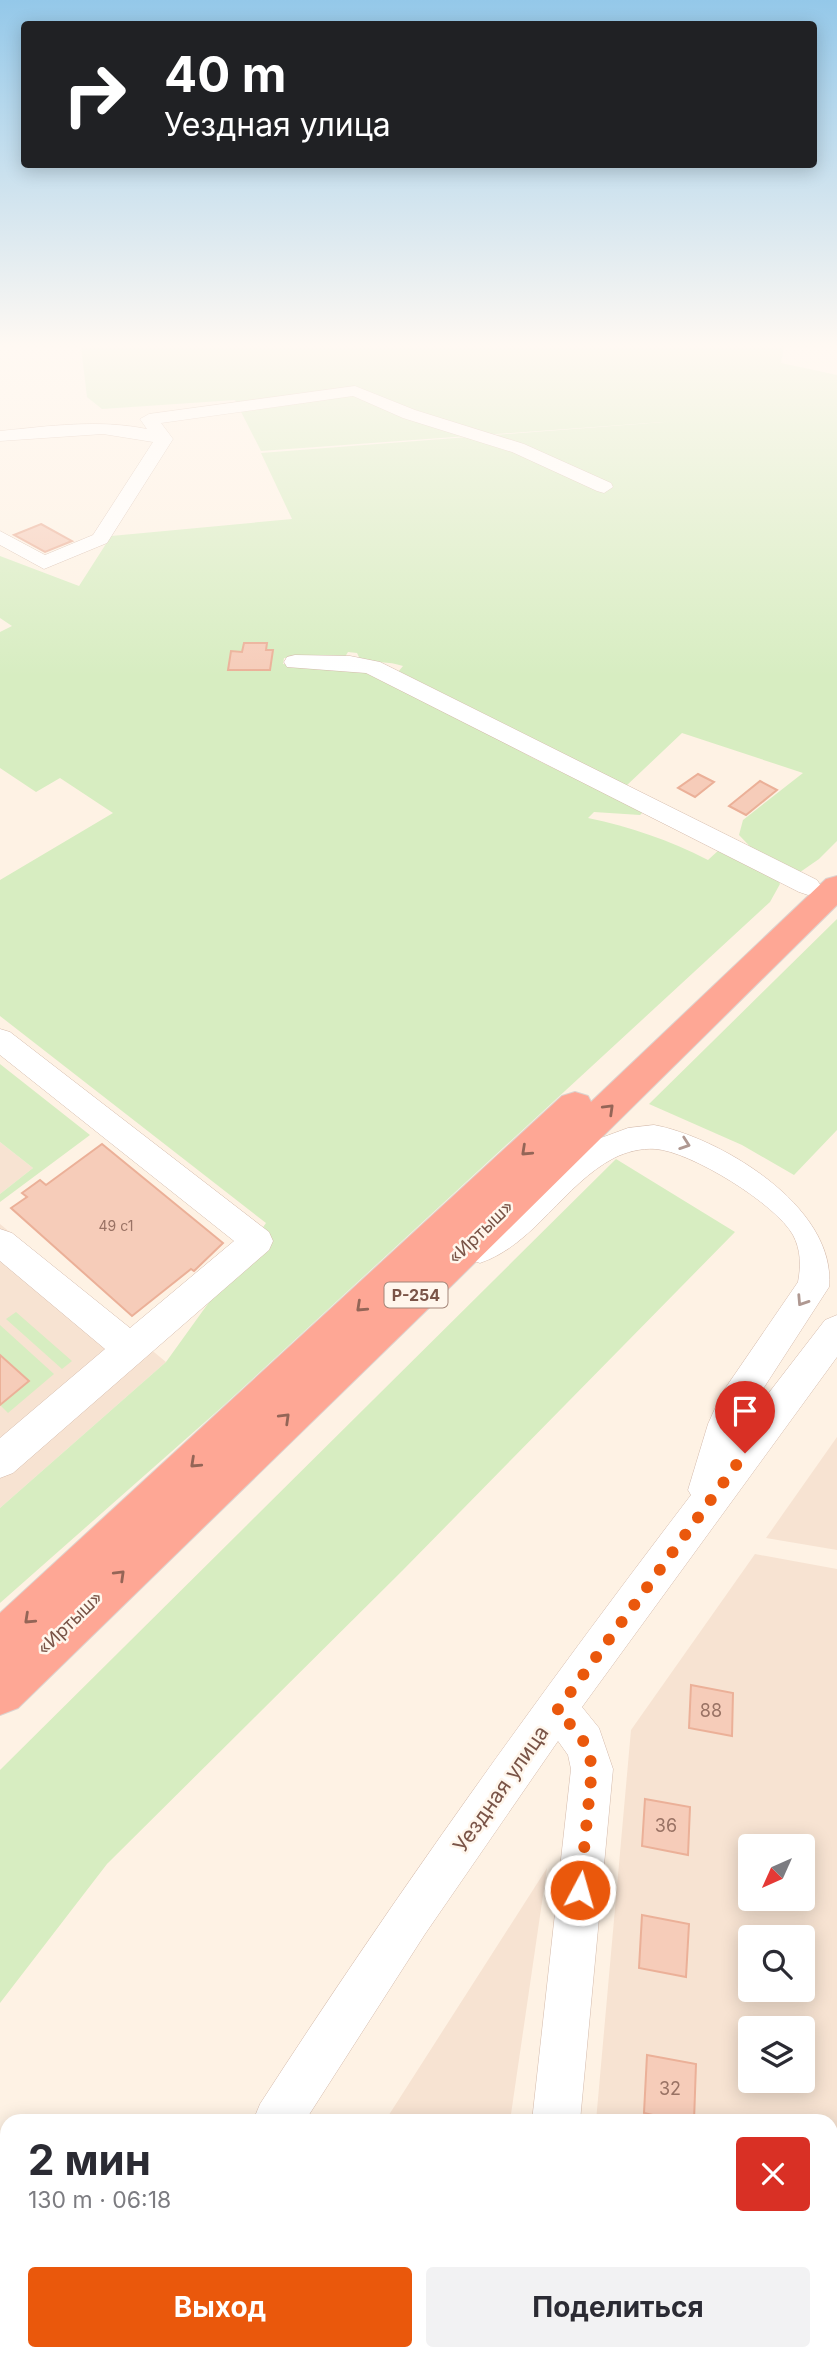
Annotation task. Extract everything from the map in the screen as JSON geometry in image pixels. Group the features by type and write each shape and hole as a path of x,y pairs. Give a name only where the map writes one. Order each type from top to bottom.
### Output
{"highway":[{"name":"«Иртыш»","path":"0,1690 424,1287 823,886 837,859"},
{"name":"«Иртыш»","path":"0,1646 823,886"}],"street":[{"path":"0,537 44,563 100,539 152,457"},
{"path":"538,457 604,487"},
{"path":"295,662 350,663 372,667 823,886"},
{"path":"0,1039 257,1241 0,1461"},
{"path":"424,1287 499,1238 576,1168 603,1148 642,1135 662,1136 719,1159 794,1209 806,1228 816,1253 814,1283 734,1406 699,1514"},
{"path":"0,1242 130,1349"},
{"name":"Уездная улица","path":"281,2114 318,2055 431,1889 556,1712 699,1514 837,1331"},
{"path":"556,1712 578,1729 589,1749 592,1769 557,2114"}],"shaded area":[{"path":"0,1142 33,1168 0,1194"},
{"path":"0,1224 166,1362 0,1508"},
{"path":"837,1437 837,1550 766,1538"},
{"path":"755,1554 837,1569 837,2114 597,2114 631,1730"},
{"path":"547,1868 511,2114 389,2114"}],"green space":[{"path":"263,457 837,457 837,841 819,859 793,877 763,860 739,835 743,820 803,773 682,733 625,787 398,672 403,666 360,659 357,653 348,652 345,657 284,658 283,664 332,665 380,675 533,758 643,812 640,815 594,812 588,818 650,835 708,860 720,849 774,874 780,884 770,902 222,1407 0,1603 0,1508 166,1362 266,1223 0,1016 0,880 113,813 60,778 36,792 0,768 0,632 12,626 0,618 0,556 79,586 111,536 292,519"},
{"path":"837,919 837,1130 794,1175 742,1145 649,1104"},
{"path":"0,1064 90,1135 0,1202 0,1194 33,1168 0,1142"},
{"path":"616,1159 735,1232 403,1570 107,1864 0,2003 0,1770"},
{"path":"16,1312 72,1361 62,1369 6,1319"},
{"path":"0,1325 54,1374 8,1413 0,1405 28,1381 0,1355"}],"building":[{"path":"41,524 72,541 45,552 14,535"},
{"path":"244,643 267,643 266,650 273,650 270,670 228,670 231,651 242,652"},
{"path":"698,774 714,782 695,797 678,788"},
{"path":"760,781 777,790 746,815 729,806"},
{"path":"102,1144 223,1243 194,1271 191,1269 132,1316 11,1208 27,1197 22,1193 40,1180 46,1185"},
{"path":"0,1355 29,1381 0,1405"},
{"path":"691,1685 733,1693 732,1736 689,1728"},
{"path":"645,1799 690,1807 688,1855 642,1846"},
{"path":"642,1915 689,1924 686,1977 639,1968"},
{"path":"647,2055 696,2064 694,2114 644,2113"}],"route":[{"path":"580,1890 592,1769 589,1749 578,1729 556,1712 745,1453"}]}
